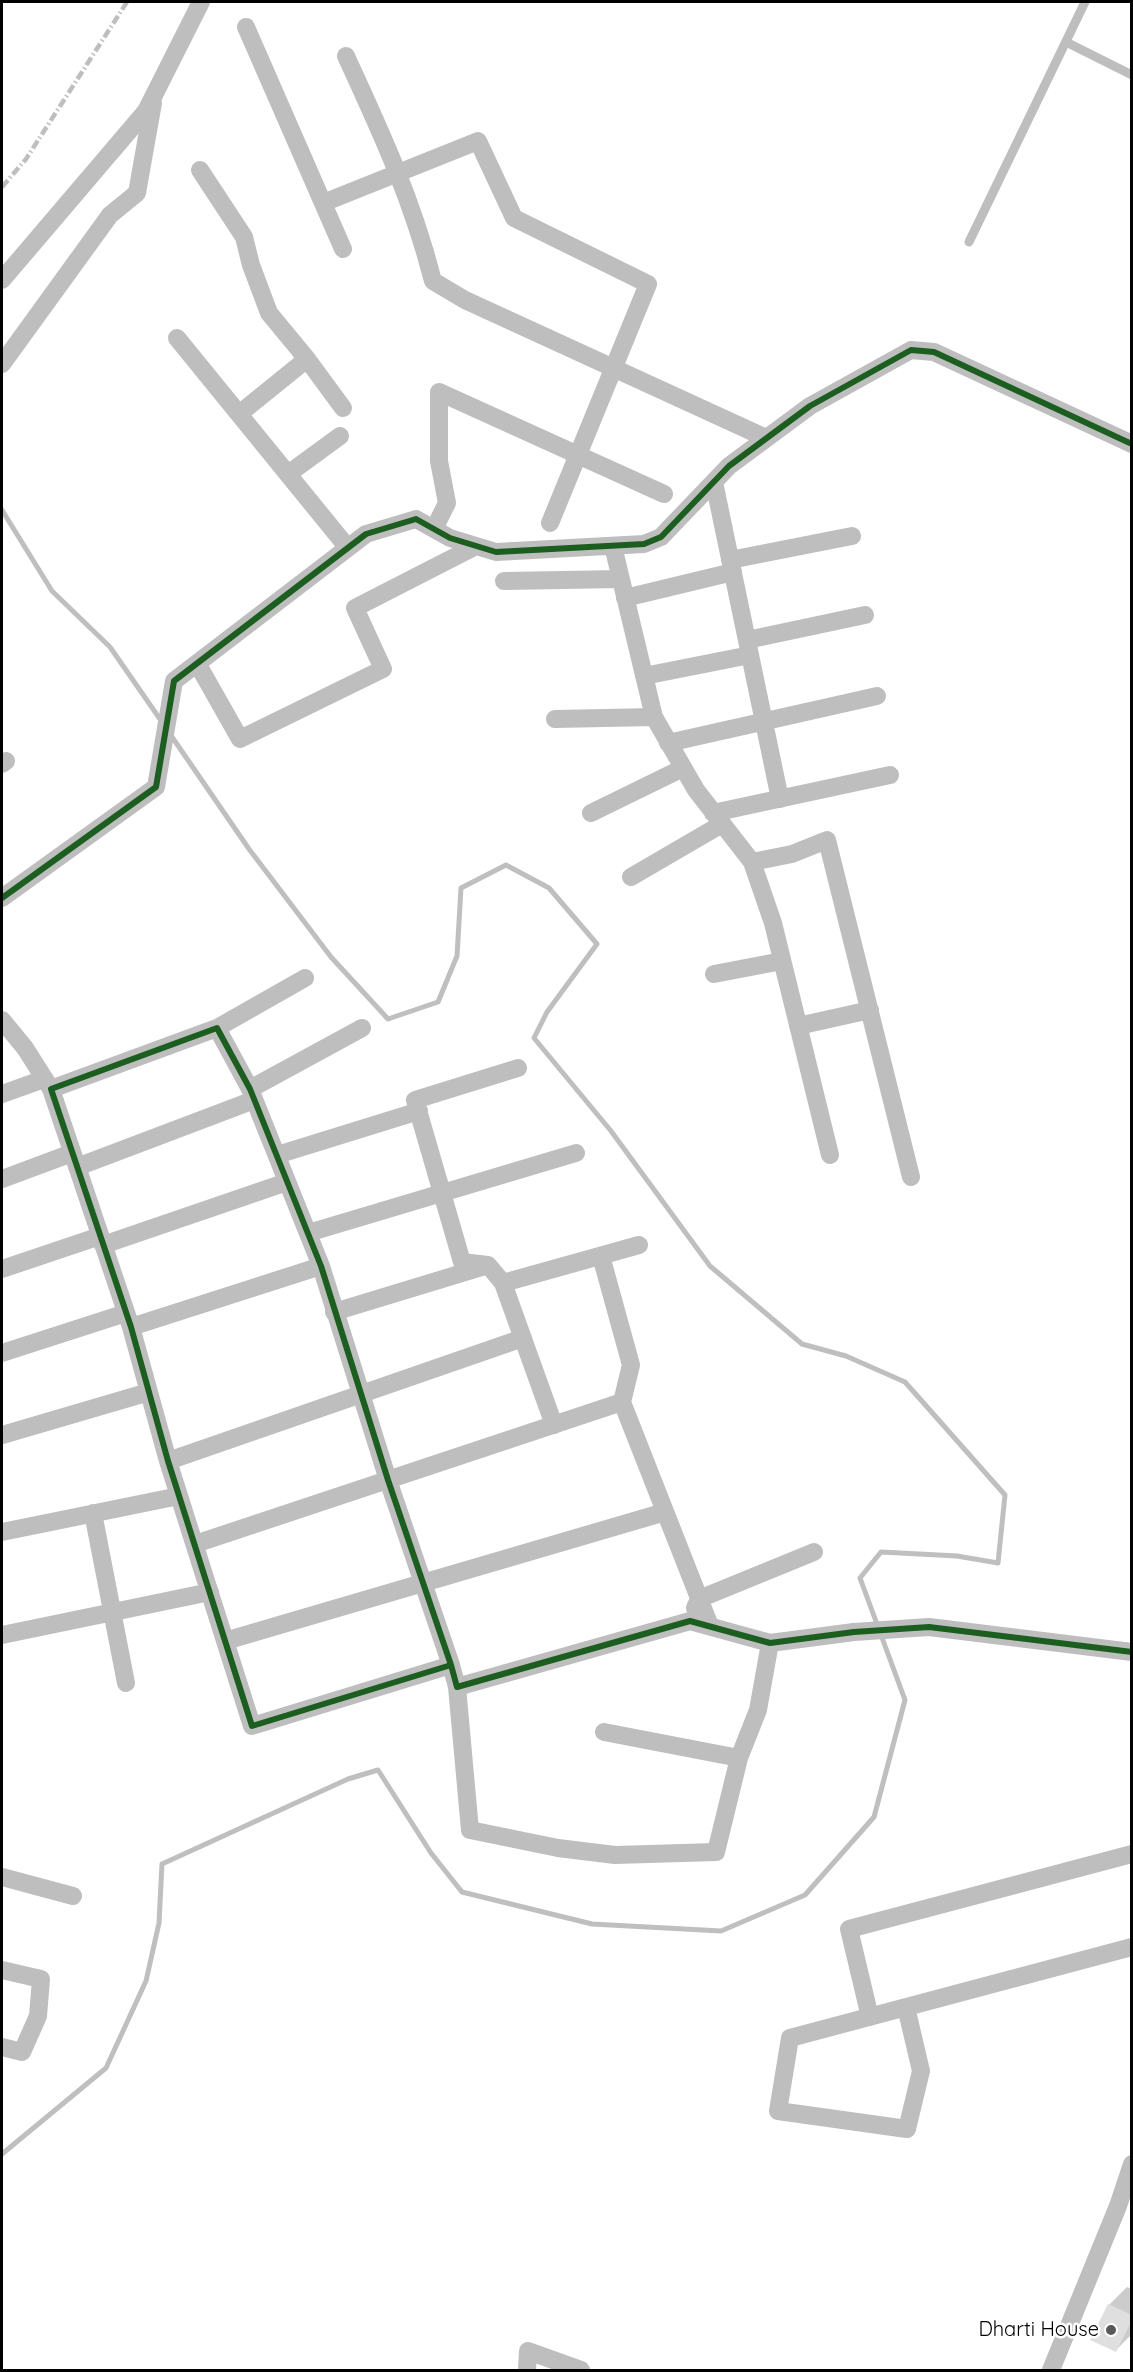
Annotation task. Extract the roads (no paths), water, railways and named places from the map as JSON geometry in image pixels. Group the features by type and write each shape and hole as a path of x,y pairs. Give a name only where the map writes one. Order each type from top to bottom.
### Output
{"street":[{"path":"2,280 146,111 201,2"},
{"path":"246,27 343,249"},
{"path":"346,56 399,173 421,233 434,281 465,300 766,438"},
{"path":"2,364 110,215 137,193 155,93"},
{"path":"323,203 478,141 514,218 648,284 550,524"},
{"path":"200,170 244,237 268,313 307,359 343,408"},
{"path":"177,338 348,548"},
{"path":"2,898 156,787 174,681 366,534 416,519 450,538 496,552 644,544 661,537 729,466 810,406 911,350 934,352 1131,444"},
{"path":"239,414 307,359"},
{"path":"434,529 447,503 439,461 439,392 664,494"},
{"path":"288,474 340,436"},
{"path":"714,482 780,799"},
{"path":"625,597 731,566 852,536"},
{"path":"197,663 240,739 383,669 356,608 476,546"},
{"path":"613,546 654,717 696,790 752,862 773,923 830,1155"},
{"path":"504,581 621,579"},
{"path":"644,676 865,615"},
{"path":"668,743 877,696"},
{"path":"555,719 654,717"},
{"path":"591,813 683,768"},
{"path":"631,877 718,818 780,799 890,775"},
{"path":"752,862 792,854 827,840 911,1177"},
{"path":"714,974 782,962"},
{"path":"2,1094 47,1084 218,1028 305,978"},
{"path":"798,1026 870,1010"},
{"path":"2,1020 25,1048 47,1084 75,1160 129,1320 168,1461 252,1726 451,1665"},
{"path":"218,1028 252,1095 321,1266 388,1480 458,1687 470,1830 558,1848 615,1855 716,1852 739,1758 758,1710 770,1643"},
{"path":"2,1179 75,1160 252,1095 362,1028"},
{"path":"518,1068 416,1100 462,1262 488,1266 503,1283 554,1425"},
{"path":"277,1155 419,1111"},
{"path":"308,1233 576,1153"},
{"path":"2,1269 287,1182"},
{"path":"503,1283 639,1245"},
{"path":"601,1256 631,1365 622,1402 710,1626"},
{"path":"2,1353 321,1266"},
{"path":"334,1312 488,1266"},
{"path":"168,1461 523,1338"},
{"path":"2,1435 149,1392"},
{"path":"195,1544 622,1402"},
{"path":"2,1532 179,1496"},
{"path":"225,1641 665,1512"},
{"path":"93,1513 126,1683"},
{"path":"690,1621 699,1599 814,1552"},
{"path":"2,1635 210,1592"},
{"path":"458,1687 690,1621 770,1643 854,1632 929,1627 1131,1652"},
{"path":"604,1732 739,1758"},
{"path":"870,2017 849,1929 1131,1854"},
{"path":"2,1877 73,1896"},
{"path":"906,2007 921,2071 907,2129 778,2111 790,2038 870,2017 906,2007 1131,1947"},
{"path":"2,1970 42,1979 38,2016 22,2052 2,2047"},
{"path":"1051,2370 1118,2205 1131,2164"},
{"path":"527,2370 528,2351 581,2370"}],"lane":[{"path":"969,242 1085,2"},
{"path":"1066,42 1131,75"}],"waterway":[{"path":"2,510 52,591 110,647 162,722"},
{"path":"2,2154 106,2068 146,1981 159,1923 162,1864 348,1779 378,1770 431,1853 462,1892 592,1924 721,1931 805,1895 874,1817 905,1700 860,1578 881,1552 957,1556 998,1563 1005,1495 905,1382 846,1356 802,1344 710,1266 611,1131 534,1038 547,1012 597,944 549,888 506,865 461,888 457,956 438,1002 388,1019 331,957 249,849 170,734"}],"railway":[{"path":"2,187 26,159 127,2"}],"place":[{"name":"Dharti House","path":"1111,2330"}]}
